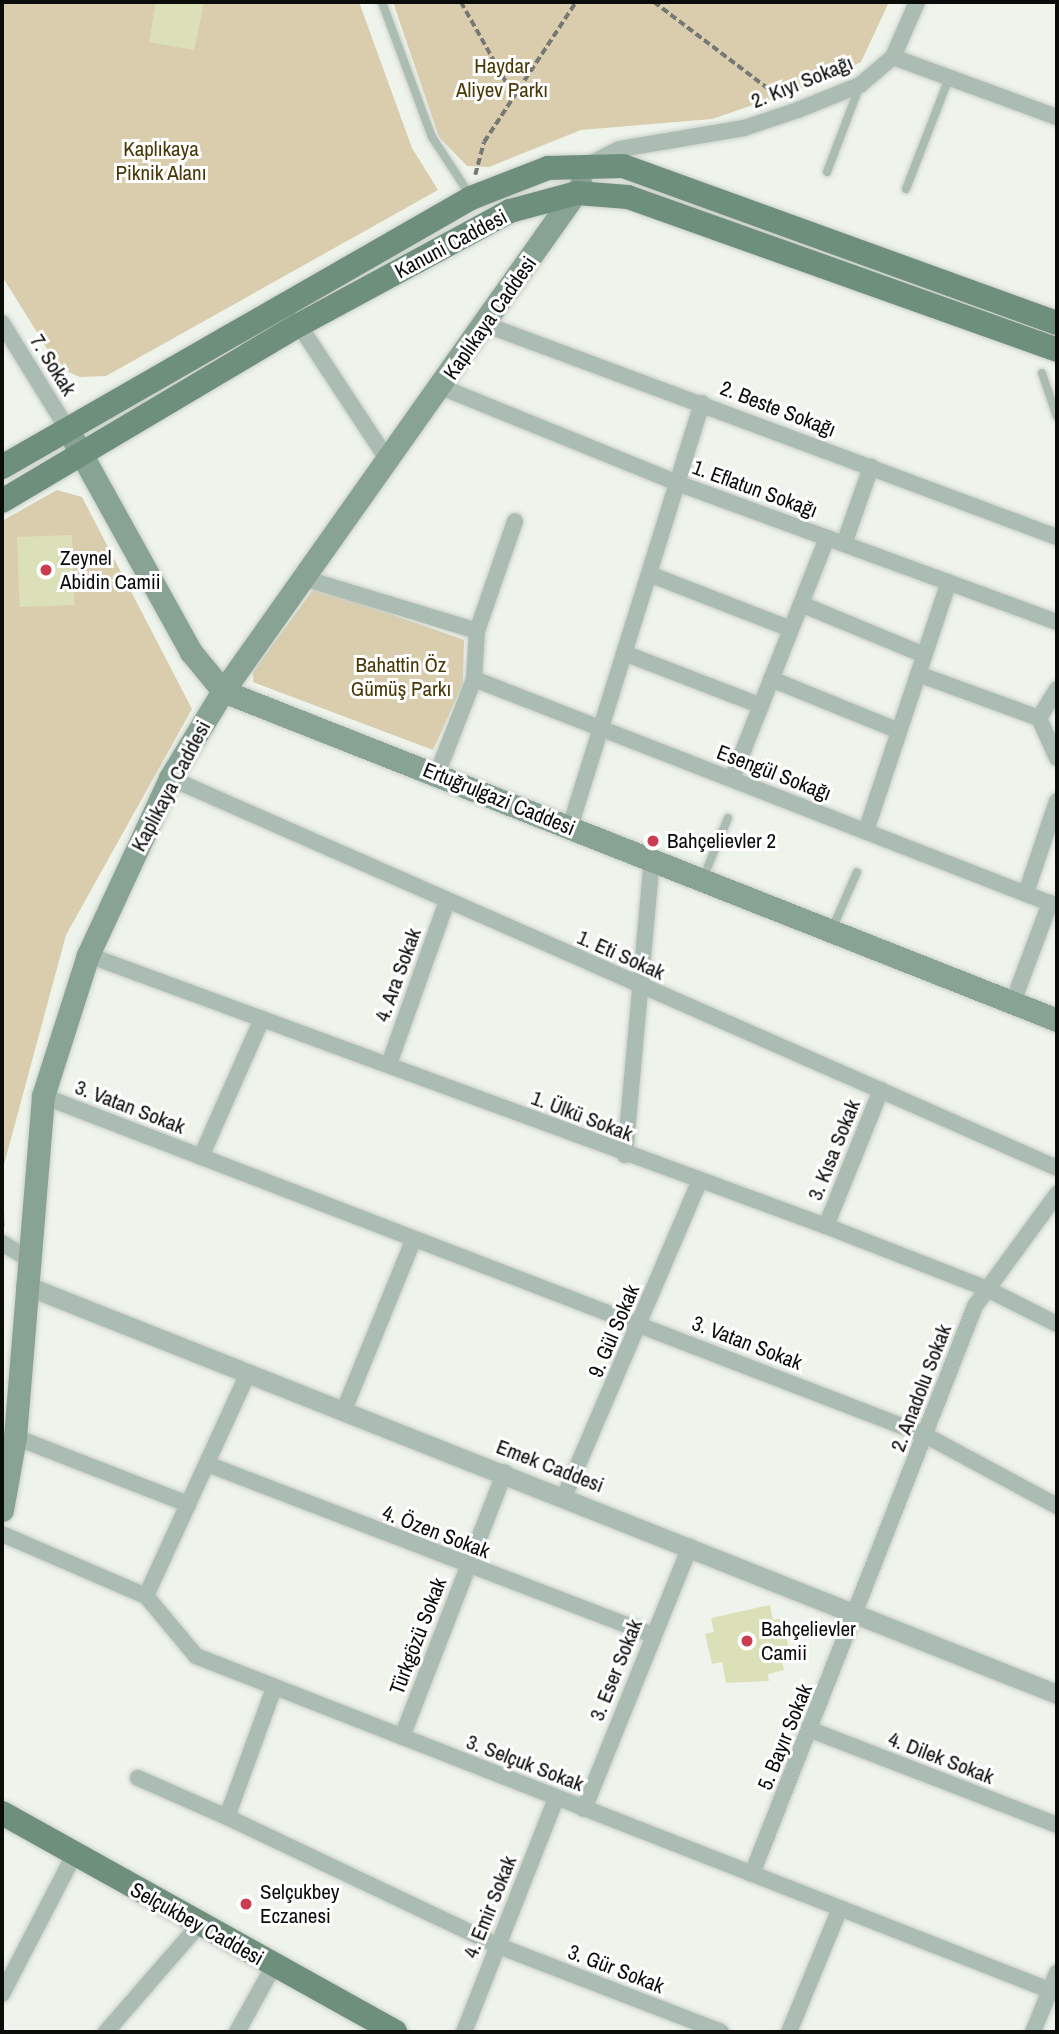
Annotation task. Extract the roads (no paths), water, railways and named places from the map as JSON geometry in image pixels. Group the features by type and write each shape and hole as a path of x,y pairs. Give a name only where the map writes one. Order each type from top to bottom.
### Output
{"main road":[{"name":"Kanuni Caddesi","path":"2,467 471,198 548,168 592,163 623,166 1057,323"},
{"name":"Kaplıkaya Caddesi","path":"2,1510 15,1437 25,1257 43,1096 88,954 170,778 223,691 577,193 592,163"},
{"name":"Kanuni Caddesi","path":"2,501 83,457 299,325 510,211 577,193 628,197 1057,350"},
{"name":"Ertuğrulgazi Caddesi","path":"68,430 191,652 223,691 703,878 1057,1020"},
{"name":"Selçukbey Caddesi","path":"2,1812 273,1966 363,2025 395,2032"}],"street":[{"path":"917,2 893,57 1057,117"},
{"name":"2. Kıyı Sokağı","path":"592,163 620,149 744,128 798,110 860,85 893,57"},
{"name":"7. Sokak","path":"2,323 68,430"},
{"name":"2. Beste Sokağı","path":"484,324 1057,537"},
{"path":"299,325 387,459"},
{"name":"1. Eflatun Sokağı","path":"441,387 677,483 1057,622"},
{"path":"570,827 702,403"},
{"path":"844,544 872,467"},
{"path":"437,774 474,679 477,631 515,521"},
{"path":"732,779 827,538"},
{"path":"649,574 791,629"},
{"path":"303,578 477,631"},
{"path":"866,831 948,582"},
{"path":"801,604 924,655"},
{"path":"624,653 761,706"},
{"path":"918,674 1039,718 1057,757"},
{"name":"Esengül Sokağı","path":"474,679 1054,904"},
{"path":"771,679 899,731"},
{"path":"1039,718 1057,689"},
{"name":"1. Eti Sokak","path":"170,778 1057,1168"},
{"path":"1026,893 1053,829 1057,801"},
{"path":"625,1155 652,858"},
{"name":"4. Ara Sokak","path":"389,1064 447,901"},
{"path":"1013,1002 1054,904"},
{"name":"1. Ülkü Sokak","path":"88,954 389,1064 625,1155 826,1226 985,1288 1057,1324"},
{"name":"3. Vatan Sokak","path":"201,1157 262,1019"},
{"name":"3. Kısa Sokak","path":"826,1226 881,1090"},
{"name":"3. Vatan Sokak","path":"43,1096 413,1241 640,1324 925,1435 1057,1506"},
{"name":"9. Gül Sokak","path":"565,1495 699,1182"},
{"name":"2. Anadolu Sokak","path":"857,1615 925,1435 985,1288 1057,1194"},
{"path":"344,1410 413,1241"},
{"path":"2,1243 25,1257"},
{"name":"Emek Caddesi","path":"25,1285 565,1495 857,1615 1057,1692"},
{"path":"146,1596 248,1373"},
{"path":"15,1437 188,1504"},
{"name":"4. Özen Sokak","path":"207,1464 467,1568 652,1635"},
{"name":"Türkgözü Sokak","path":"402,1737 505,1472"},
{"name":"3. Selçuk Sokak","path":"2,1535 146,1596 196,1656 1054,1992"},
{"name":"3. Eser Sokak","path":"584,1809 652,1635 690,1547"},
{"name":"5. Bayır Sokak","path":"752,1874 857,1615"},
{"path":"138,1778 227,1817 274,1688"},
{"name":"4. Dilek Sokak","path":"811,1730 1057,1825"},
{"name":"4. Emir Sokak","path":"464,2032 556,1798"},
{"name":"3. Gür Sokak","path":"227,1817 496,1945 721,2032"},
{"path":"2,1994 74,1854"},
{"path":"789,2032 840,1908"},
{"path":"106,2032 200,1924"},
{"path":"237,2032 273,1966"},
{"path":"1033,2032 1054,1992 1057,1973"}],"lane":[{"path":"382,2 432,137 471,198"},
{"path":"906,189 949,78"},
{"path":"827,172 860,85"},
{"path":"1042,373 1057,417"},
{"path":"703,878 728,818"},
{"path":"832,929 857,872"}],"place":[{"name":"Zeynel Abidin Camii","path":"46,570"},
{"name":"Bahçelievler 2","path":"653,841"},
{"name":"Bahçelievler Camii","path":"747,1641"},
{"name":"Selçukbey Eczanesi","path":"246,1904"}],"park label":[{"name":"Haydar Aliyev Parkı","path":"502,78"},
{"name":"Kaplıkaya Piknik Alanı","path":"161,161"},
{"name":"Bahattin Öz Gümüş Parkı","path":"401,677"}]}
